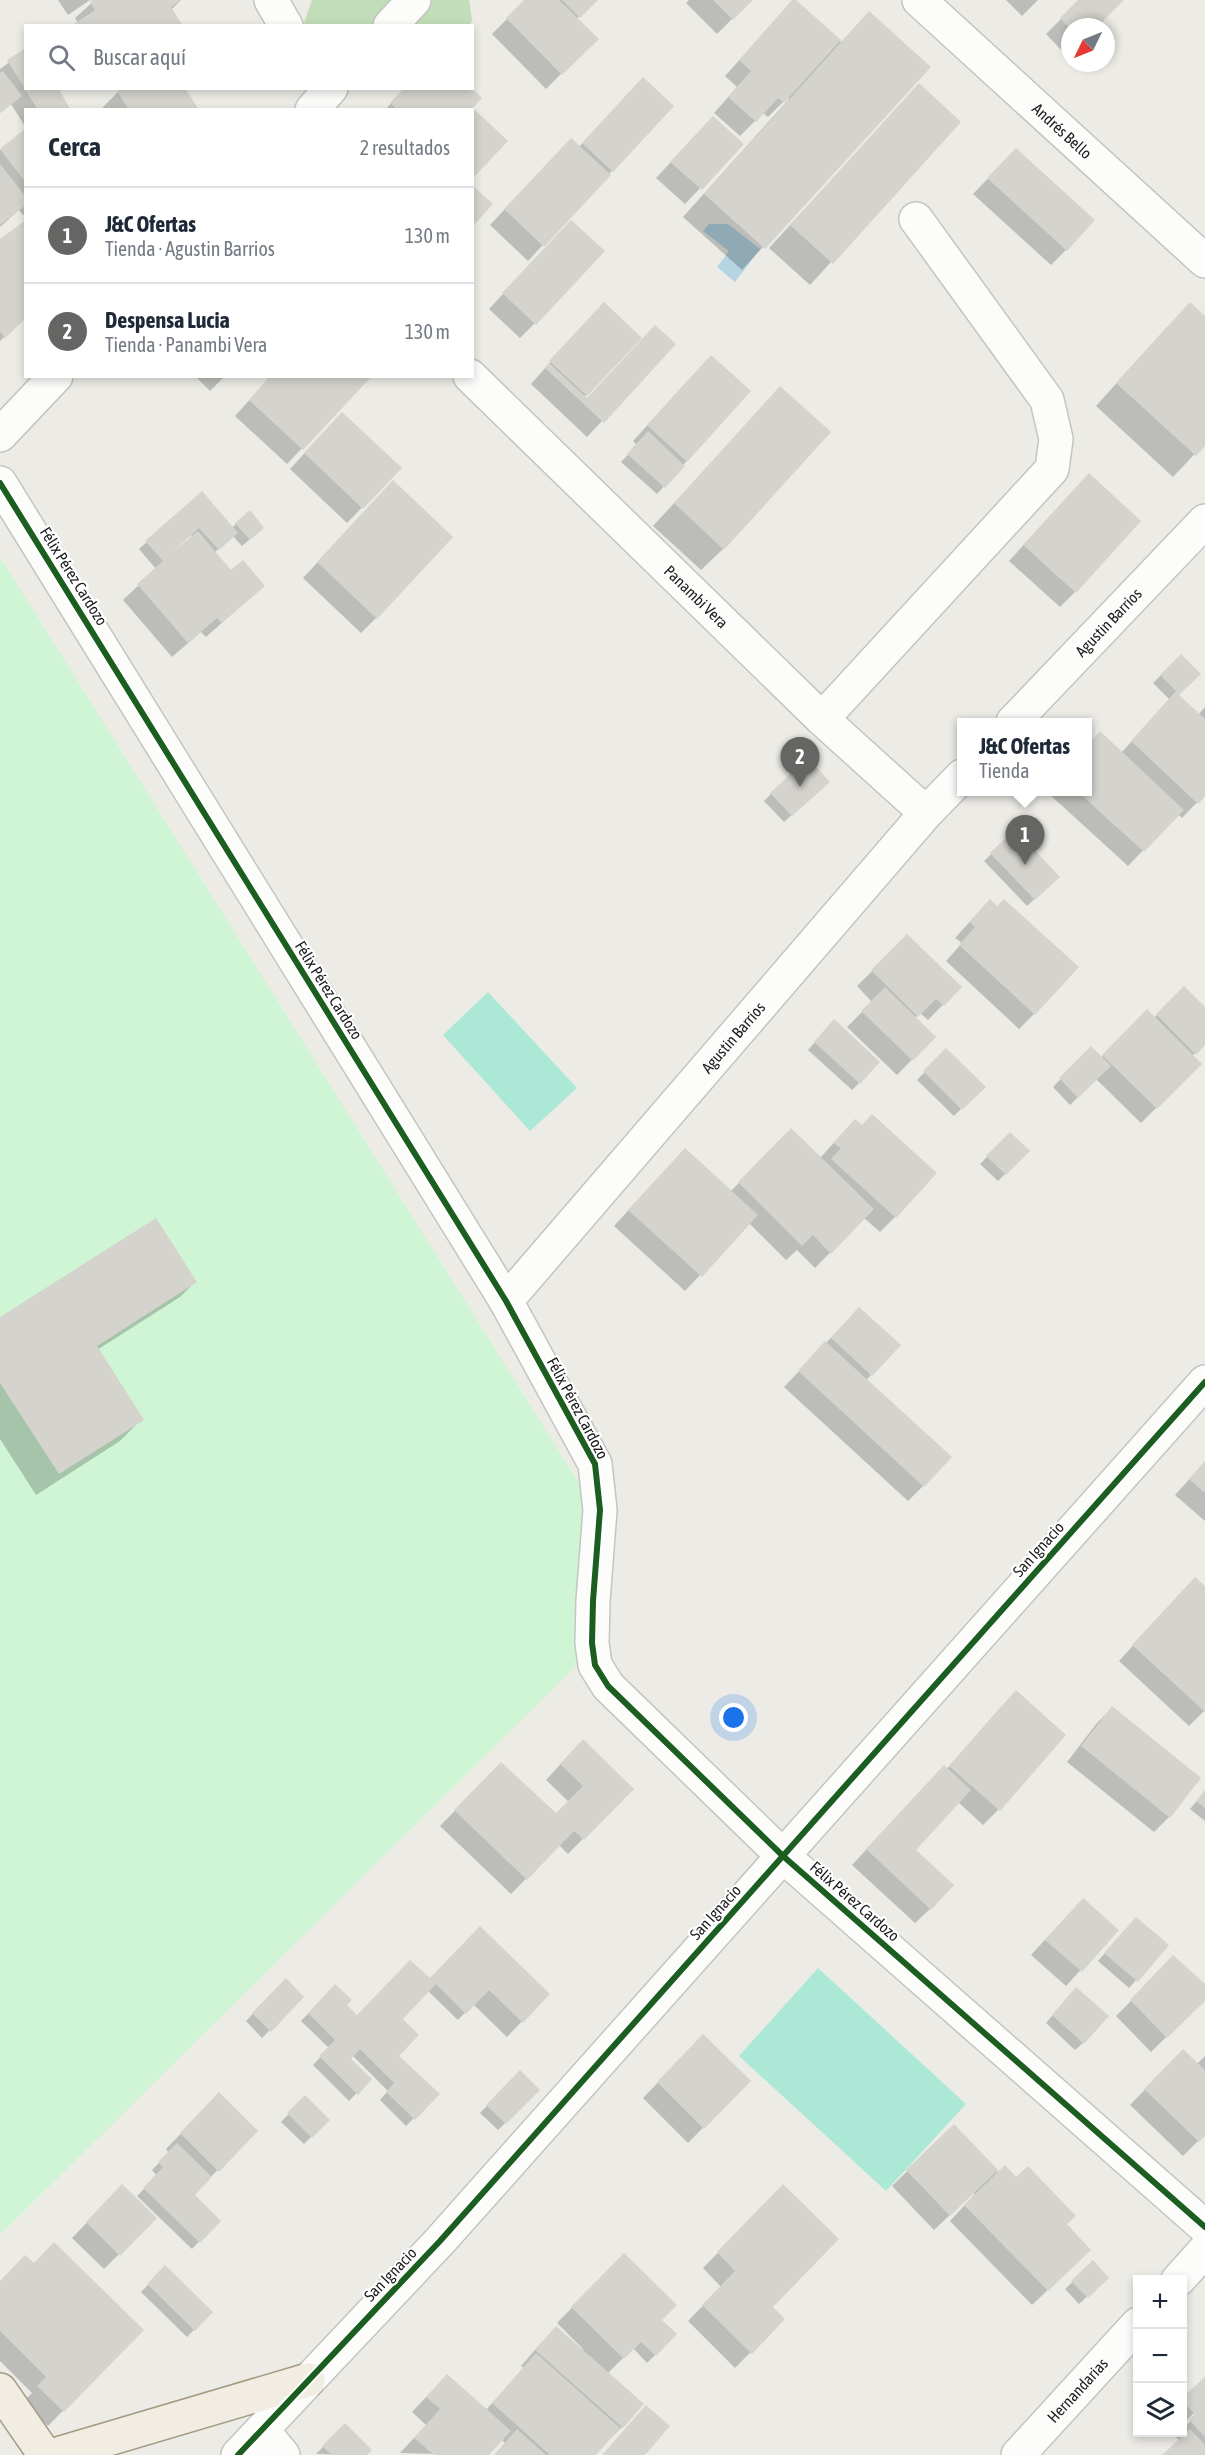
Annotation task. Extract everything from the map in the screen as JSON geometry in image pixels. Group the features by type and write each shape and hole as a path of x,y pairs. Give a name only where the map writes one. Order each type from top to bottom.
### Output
{"main road":[{"path":"54,2455 308,2380"},
{"path":"0,2391 45,2455"}],"street":[{"path":"271,0 285,24"},
{"path":"392,24 414,0"},
{"name":"Andrés Bello","path":"919,0 1205,261"},
{"path":"822,719 1052,469 1056,439 1047,400 916,219"},
{"path":"0,435 54,378"},
{"name":"Panambi Vera","path":"472,378 822,719 926,813"},
{"name":"Félix Pérez Cardozo","path":"0,483 506,1301 595,1464 600,1510 592,1644 595,1665 608,1686 783,1856 1205,2227"},
{"name":"Agustin Barrios","path":"1018,718 1205,521"},
{"name":"Agustin Barrios","path":"506,1301 926,813 957,781"},
{"name":"San Ignacio","path":"238,2455 440,2241 1205,1382"},
{"path":"1182,2275 1205,2250"},
{"name":"Hernandarias","path":"1018,2455 1133,2328"},
{"path":"262,2430 283,2455"}],"green space":[{"path":"312,0 469,0 472,20 470,24 304,24"},
{"path":"0,557 597,1512 575,1667 0,2235"},
{"path":"488,992 577,1088 530,1131 443,1035"},
{"path":"818,1968 966,2104 886,2191 739,2056"}],"water":[{"path":"709,224 728,224 760,249 735,282 717,267 729,251 703,231"}],"building":[{"path":"92,0 181,0 171,7 182,24 74,24 95,10 90,2"},
{"path":"524,0 559,0 599,39 562,75 506,18"},
{"path":"562,0 598,0 580,18"},
{"path":"713,0 753,0 733,20"},
{"path":"792,0 796,0 841,40 784,103 778,98 756,122 728,97 751,71 739,60"},
{"path":"1078,0 1124,0 1106,18 1060,18"},
{"path":"869,11 931,67 765,249 704,194"},
{"path":"24,49 24,87 7,60"},
{"path":"3,71 22,96 0,113 0,73"},
{"path":"643,77 674,106 613,172 582,143"},
{"path":"919,83 961,122 833,264 790,225"},
{"path":"26,90 59,90 70,108 37,108"},
{"path":"186,90 198,108 128,108 117,91"},
{"path":"402,90 474,90 482,98 473,108 395,108 390,103"},
{"path":"474,109 508,141 474,177"},
{"path":"713,116 744,144 702,190 670,162"},
{"path":"24,130 24,180 0,149"},
{"path":"571,138 611,175 544,247 504,209"},
{"path":"1016,148 1095,220 1067,251 987,178"},
{"path":"0,164 24,194 24,207 0,225"},
{"path":"474,187 493,204 474,225"},
{"path":"571,220 605,251 536,325 502,293"},
{"path":"24,221 24,320 5,338 0,331 0,239"},
{"path":"604,302 642,338 587,396 549,361"},
{"path":"1190,302 1205,316 1205,446 1196,456 1116,383"},
{"path":"655,325 676,344 604,423 545,368 549,363 587,398"},
{"path":"711,355 751,391 687,462 647,425"},
{"path":"268,378 370,378 303,450 249,400"},
{"path":"780,386 831,432 724,550 674,503"},
{"path":"342,412 402,468 363,509 304,453"},
{"path":"648,431 685,466 665,488 627,454"},
{"path":"1089,473 1141,521 1076,593 1023,545"},
{"path":"393,480 453,537 377,619 317,562"},
{"path":"202,491 238,533 219,550 199,528 170,554 198,531 231,570 243,560 265,586 222,623 217,618 188,643 137,584 163,561 145,541"},
{"path":"250,510 264,528 250,540 235,523"},
{"path":"1181,654 1201,674 1179,695 1205,719 1205,796 1198,804 1131,741 1176,691 1160,675"},
{"path":"1100,731 1184,810 1144,852 1082,796 1092,796 1092,740"},
{"path":"808,758 830,782 792,816 770,793"},
{"path":"1015,829 1060,877 1035,900 990,853"},
{"path":"990,899 997,906 1004,899 1079,967 1035,1015 959,945 975,927 969,922"},
{"path":"907,934 962,987 944,1006 936,999 918,1017 871,970"},
{"path":"1184,986 1205,1007 1205,1045 1196,1055 1156,1014"},
{"path":"885,987 936,1037 913,1061 861,1011"},
{"path":"1147,1009 1202,1064 1157,1109 1102,1055"},
{"path":"834,1019 880,1062 860,1084 814,1042"},
{"path":"1091,1046 1111,1066 1078,1098 1059,1078"},
{"path":"946,1048 986,1087 962,1110 923,1071"},
{"path":"872,1114 937,1173 896,1218 831,1159 841,1148 833,1143 855,1119 862,1125"},
{"path":"791,1128 874,1209 831,1254 813,1235 802,1246 738,1182"},
{"path":"1010,1132 1030,1151 1006,1175 986,1156"},
{"path":"685,1148 758,1215 702,1277 628,1210"},
{"path":"156,1218 197,1282 97,1346 144,1420 59,1474 0,1383 0,1317"},
{"path":"859,1307 901,1345 872,1376 831,1338"},
{"path":"825,1341 952,1457 924,1487 798,1371"},
{"path":"1205,1461 1205,1493 1189,1479"},
{"path":"1195,1577 1205,1586 1205,1712 1132,1645"},
{"path":"1016,1690 1066,1735 1000,1811 949,1766"},
{"path":"1112,1706 1201,1778 1170,1818 1081,1746"},
{"path":"583,1739 634,1789 584,1840 574,1831 527,1880 454,1810 501,1762 556,1813 583,1786 560,1764"},
{"path":"944,1765 971,1790 916,1850 954,1885 931,1910 866,1849"},
{"path":"1205,1790 1205,1808 1196,1801"},
{"path":"1083,1898 1119,1930 1082,1972 1045,1940"},
{"path":"1136,1917 1169,1945 1138,1982 1104,1953"},
{"path":"480,1926 550,1994 523,2023 489,1990 466,2014 436,1984 403,2019 419,2035 399,2056 440,2094 415,2120 386,2092 394,2083 360,2049 351,2059 372,2079 358,2095 319,2056 335,2040 308,2013 335,1984 352,2000 347,2005 357,2015 410,1960 430,1978"},
{"path":"1173,1955 1205,1984 1205,2001 1167,2038 1130,2000"},
{"path":"286,1978 304,1997 271,2032 252,2013"},
{"path":"1076,1987 1109,2016 1084,2044 1052,2015"},
{"path":"703,2034 751,2081 704,2129 657,2082"},
{"path":"1183,2049 1205,2070 1205,2136 1199,2142 1144,2089"},
{"path":"520,2070 540,2090 506,2124 486,2105"},
{"path":"219,2092 258,2131 219,2172 180,2133"},
{"path":"305,2095 330,2120 312,2138 287,2113"},
{"path":"954,2124 998,2170 950,2216 906,2170"},
{"path":"177,2143 212,2177 195,2195 221,2221 200,2243 143,2188 163,2167 158,2162"},
{"path":"1005,2165 1016,2177 1028,2166 1076,2216 1067,2224 1091,2250 1048,2291 964,2205"},
{"path":"122,2184 157,2218 120,2256 86,2222"},
{"path":"783,2184 839,2239 773,2307 785,2319 752,2354 702,2305 735,2271 717,2252"},
{"path":"54,2242 144,2330 64,2412 37,2386 46,2377 0,2331 0,2281 25,2255 34,2263"},
{"path":"624,2253 677,2305 662,2320 677,2334 656,2356 641,2342 624,2359 571,2307"},
{"path":"1093,2260 1109,2278 1088,2298 1071,2281"},
{"path":"165,2265 213,2312 195,2331 147,2284"},
{"path":"556,2326 644,2404 623,2428 535,2350"},
{"path":"536,2353 620,2428 596,2455 550,2455 492,2403"},
{"path":"447,2374 511,2431 489,2455 434,2455 414,2438 440,2409 426,2397"},
{"path":"1205,2377 1205,2437 1189,2420 1195,2414 1187,2406 1187,2393"},
{"path":"646,2405 670,2426 645,2455 602,2455"},
{"path":"345,2423 372,2450 367,2455 332,2455 322,2446"},
{"path":"517,2429 546,2455 494,2455"},
{"path":"1190,2429 1205,2445 1205,2455 1162,2455 1181,2437 1187,2437 1187,2432"}],"cycle path":[{"path":"0,483 506,1301 595,1464 600,1510 592,1643 595,1665 608,1686 783,1856 1205,2227"},
{"path":"238,2455 440,2241 1205,1382"}],"place":[{"name":"Despensa Lucia","path":"800,787"},
{"name":"J&C Ofertas","path":"1025,865"}]}
